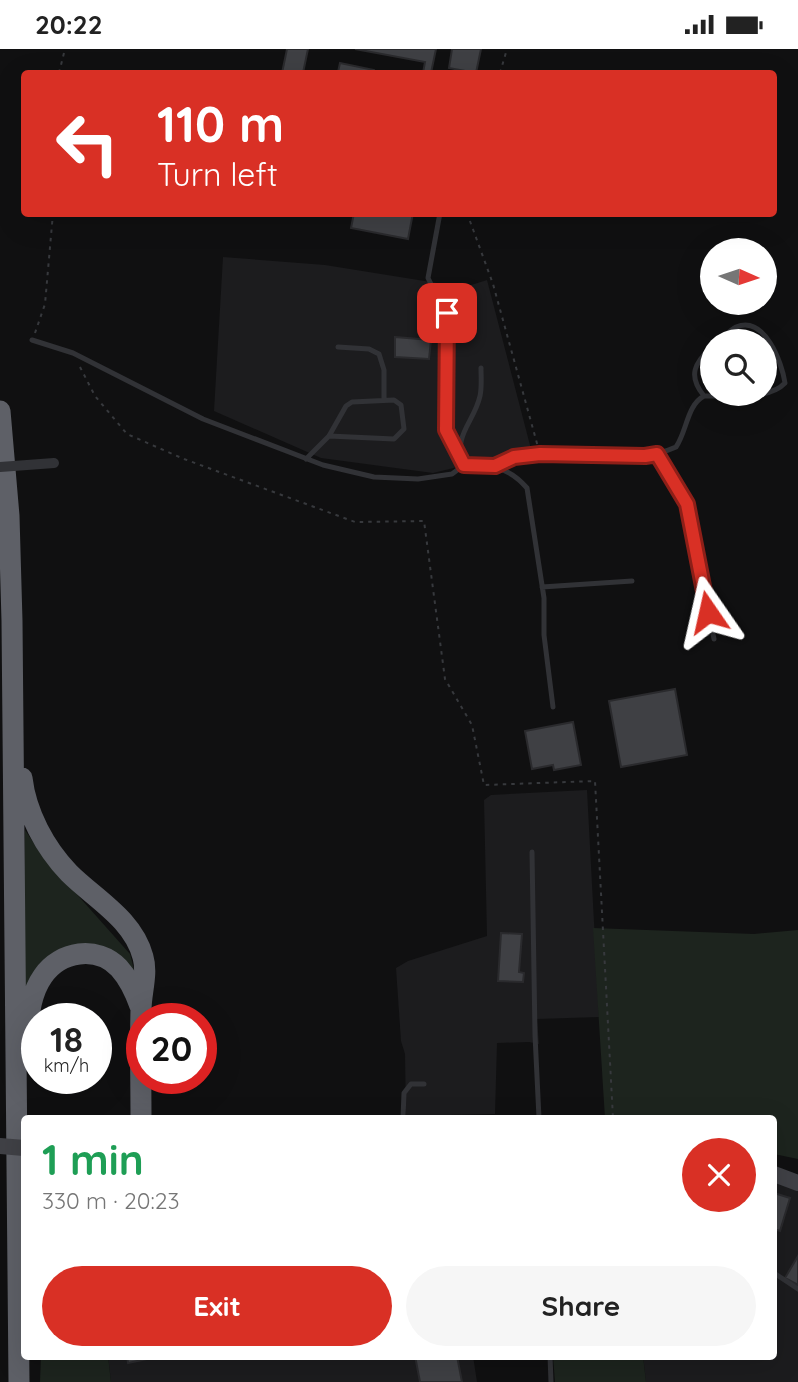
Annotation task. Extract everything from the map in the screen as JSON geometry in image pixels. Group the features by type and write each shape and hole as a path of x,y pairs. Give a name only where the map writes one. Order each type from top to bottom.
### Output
{"highway":[{"path":"0,411 9,516 13,700 19,1382"},
{"path":"13,700 23,784 40,833 69,873 114,912 133,934 144,957 141,1003"},
{"path":"24,1115 29,1014 33,995 42,976 62,959 90,953 104,957 118,966 139,1003"},
{"path":"141,1094 141,1115"},
{"path":"18,1218 21,1162"}],"main road":[{"path":"0,1146 21,1148"},
{"path":"777,1175 798,1183"}],"street":[{"path":"0,467 54,463"}],"lane":[{"path":"439,217 428,278 432,286 445,294 448,333 446,430 464,465"},
{"path":"734,329 741,326 752,329"},
{"path":"32,340 73,353 203,419 306,459 374,477 418,479 452,474 464,465 495,466 519,479 527,488 542,587 544,635 553,706"},
{"path":"338,347 369,349 379,354 384,370 384,400"},
{"path":"777,355 785,383 777,390"},
{"path":"700,359 695,371 696,387 700,392"},
{"path":"460,457 461,435 480,396 481,368"},
{"path":"495,466 514,457 540,454 657,454 676,447 688,423 693,405 700,398"},
{"path":"306,459 329,436 346,406 352,402 394,400 401,405 404,429 394,439 329,436"},
{"path":"657,454 687,504 714,639"},
{"path":"542,587 632,581"},
{"path":"532,852 535,1035 540,1115"},
{"path":"403,1115 404,1093 411,1084 424,1084"},
{"path":"777,1275 798,1289"},
{"path":"550,1360 551,1382"}],"path":[{"path":"60,70 65,49"},
{"path":"501,70 508,49"},
{"path":"32,340 45,304 53,217"},
{"path":"468,217 493,284 540,454"},
{"path":"73,353 95,395 127,434 184,459 355,522 424,521 445,679 472,725 484,785 595,781 614,1115"}],"shaded area":[{"path":"223,257 325,265 437,283 446,293 487,280 531,449 433,473 321,458 214,411"},
{"path":"587,790 599,1017 537,1019 539,1044 497,1043 495,1114 406,1115 405,1054 401,1041 396,968 408,961 487,936 484,800 491,795"},
{"path":"25,830 41,854 130,954 136,978 75,945 22,996"},
{"path":"593,928 754,934 798,930 798,1159 777,1155 777,1115 605,1115"},
{"path":"777,1182 798,1189 798,1382 646,1382 643,1360 777,1360"},
{"path":"41,1360 108,1360 111,1382 40,1382"},
{"path":"108,1360 474,1360 477,1382 111,1382"},
{"path":"553,1360 643,1360 646,1382 555,1382"}],"building":[{"path":"287,49 308,49 304,70 283,70"},
{"path":"355,49 436,49 432,70 424,70 425,62"},
{"path":"452,49 481,49 477,70 449,68"},
{"path":"340,63 374,70 338,70"},
{"path":"353,217 412,217 408,239 351,228"},
{"path":"395,337 431,340 429,359 395,357"},
{"path":"675,689 687,755 621,767 609,701"},
{"path":"573,722 581,765 554,770 553,765 532,769 525,731"},
{"path":"501,933 522,934 519,972 524,973 523,982 498,981"},
{"path":"777,1194 790,1198 780,1231 777,1230"},
{"path":"798,1256 798,1285 785,1278"},
{"path":"416,1360 458,1360 462,1382 420,1382"}],"route":[{"path":"447,313 446,430 464,465 495,466 514,457 540,454 657,454 687,504 708,612"}]}
